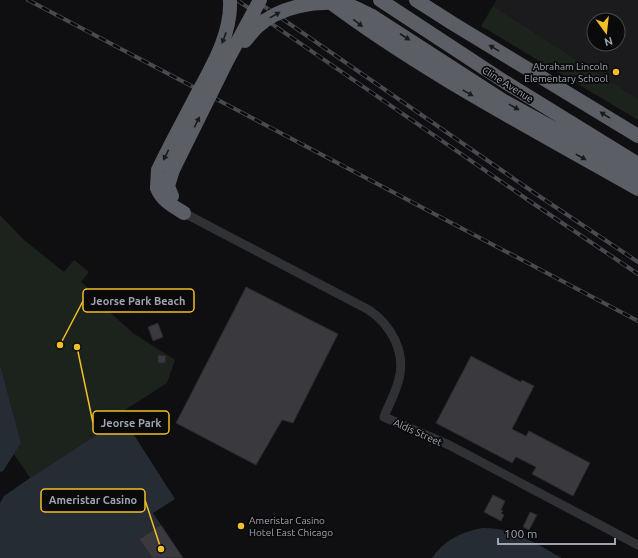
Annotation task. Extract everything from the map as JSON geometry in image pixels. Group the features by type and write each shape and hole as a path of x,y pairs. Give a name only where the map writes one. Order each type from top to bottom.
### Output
{"highway":[{"path":"184,213 167,203 160,195 157,188 158,170 214,63 226,33 230,14 230,0"},
{"path":"184,213 172,196 168,186 173,170 227,61 260,0"},
{"path":"327,0 365,28 465,92 638,189"},
{"name":"Cline Avenue","path":"380,0 505,82 638,164"},
{"path":"416,0 638,136"},
{"path":"227,61 256,28 283,11 298,4 314,2 346,4 372,16 502,100 638,175"}],"street":[{"name":"Aldis Street","path":"184,213 370,310 378,316 398,346 401,363 399,381 384,417 449,446 638,544"}],"shaded area":[{"name":"Abraham Lincoln Elementary School","path":"496,0 638,0 638,99 493,6"},
{"path":"493,6 638,99 638,120 481,26"},
{"path":"0,215 24,240 64,272 74,260 89,272 81,282 88,288 86,291 133,333 175,360 167,383 125,410 121,419 30,478 14,454 21,443 0,364"},
{"path":"0,364 21,443 14,454 30,478 121,419 127,424 175,499 153,513 183,558 0,558"},
{"path":"482,528 493,528 514,533 562,558 432,558 436,552 453,538"}],"pier":[{"path":"14,454 30,478 4,496 0,503 0,472 3,471"}],"building":[{"path":"246,287 338,334 293,423 282,420 256,465 176,423"},
{"path":"142,302 147,307 142,313 136,307"},
{"path":"158,323 163,337 153,341 148,327"},
{"path":"158,355 166,356 165,363 158,363"},
{"path":"471,356 521,382 522,380 534,386 512,429 526,436 529,431 590,463 573,496 532,474 536,467 516,457 512,463 436,423"},
{"path":"493,495 505,501 501,510 503,511 501,513 504,515 501,521 484,512"},
{"path":"530,512 537,515 529,530 523,527"},
{"path":"161,525 183,558 152,558 139,539"}],"railway":[{"path":"28,0 638,321"},
{"path":"237,0 638,274"},
{"path":"255,0 536,194 638,262"}],"place":[{"name":"Abraham Lincoln Elementary School","path":"616,72"},
{"name":"Jeorse Park Beach","path":"60,345"},
{"name":"Jeorse Park","path":"77,347"},
{"name":"Ameristar Casino Hotel East Chicago","path":"241,526"},
{"name":"Ameristar Casino","path":"161,549"}]}
